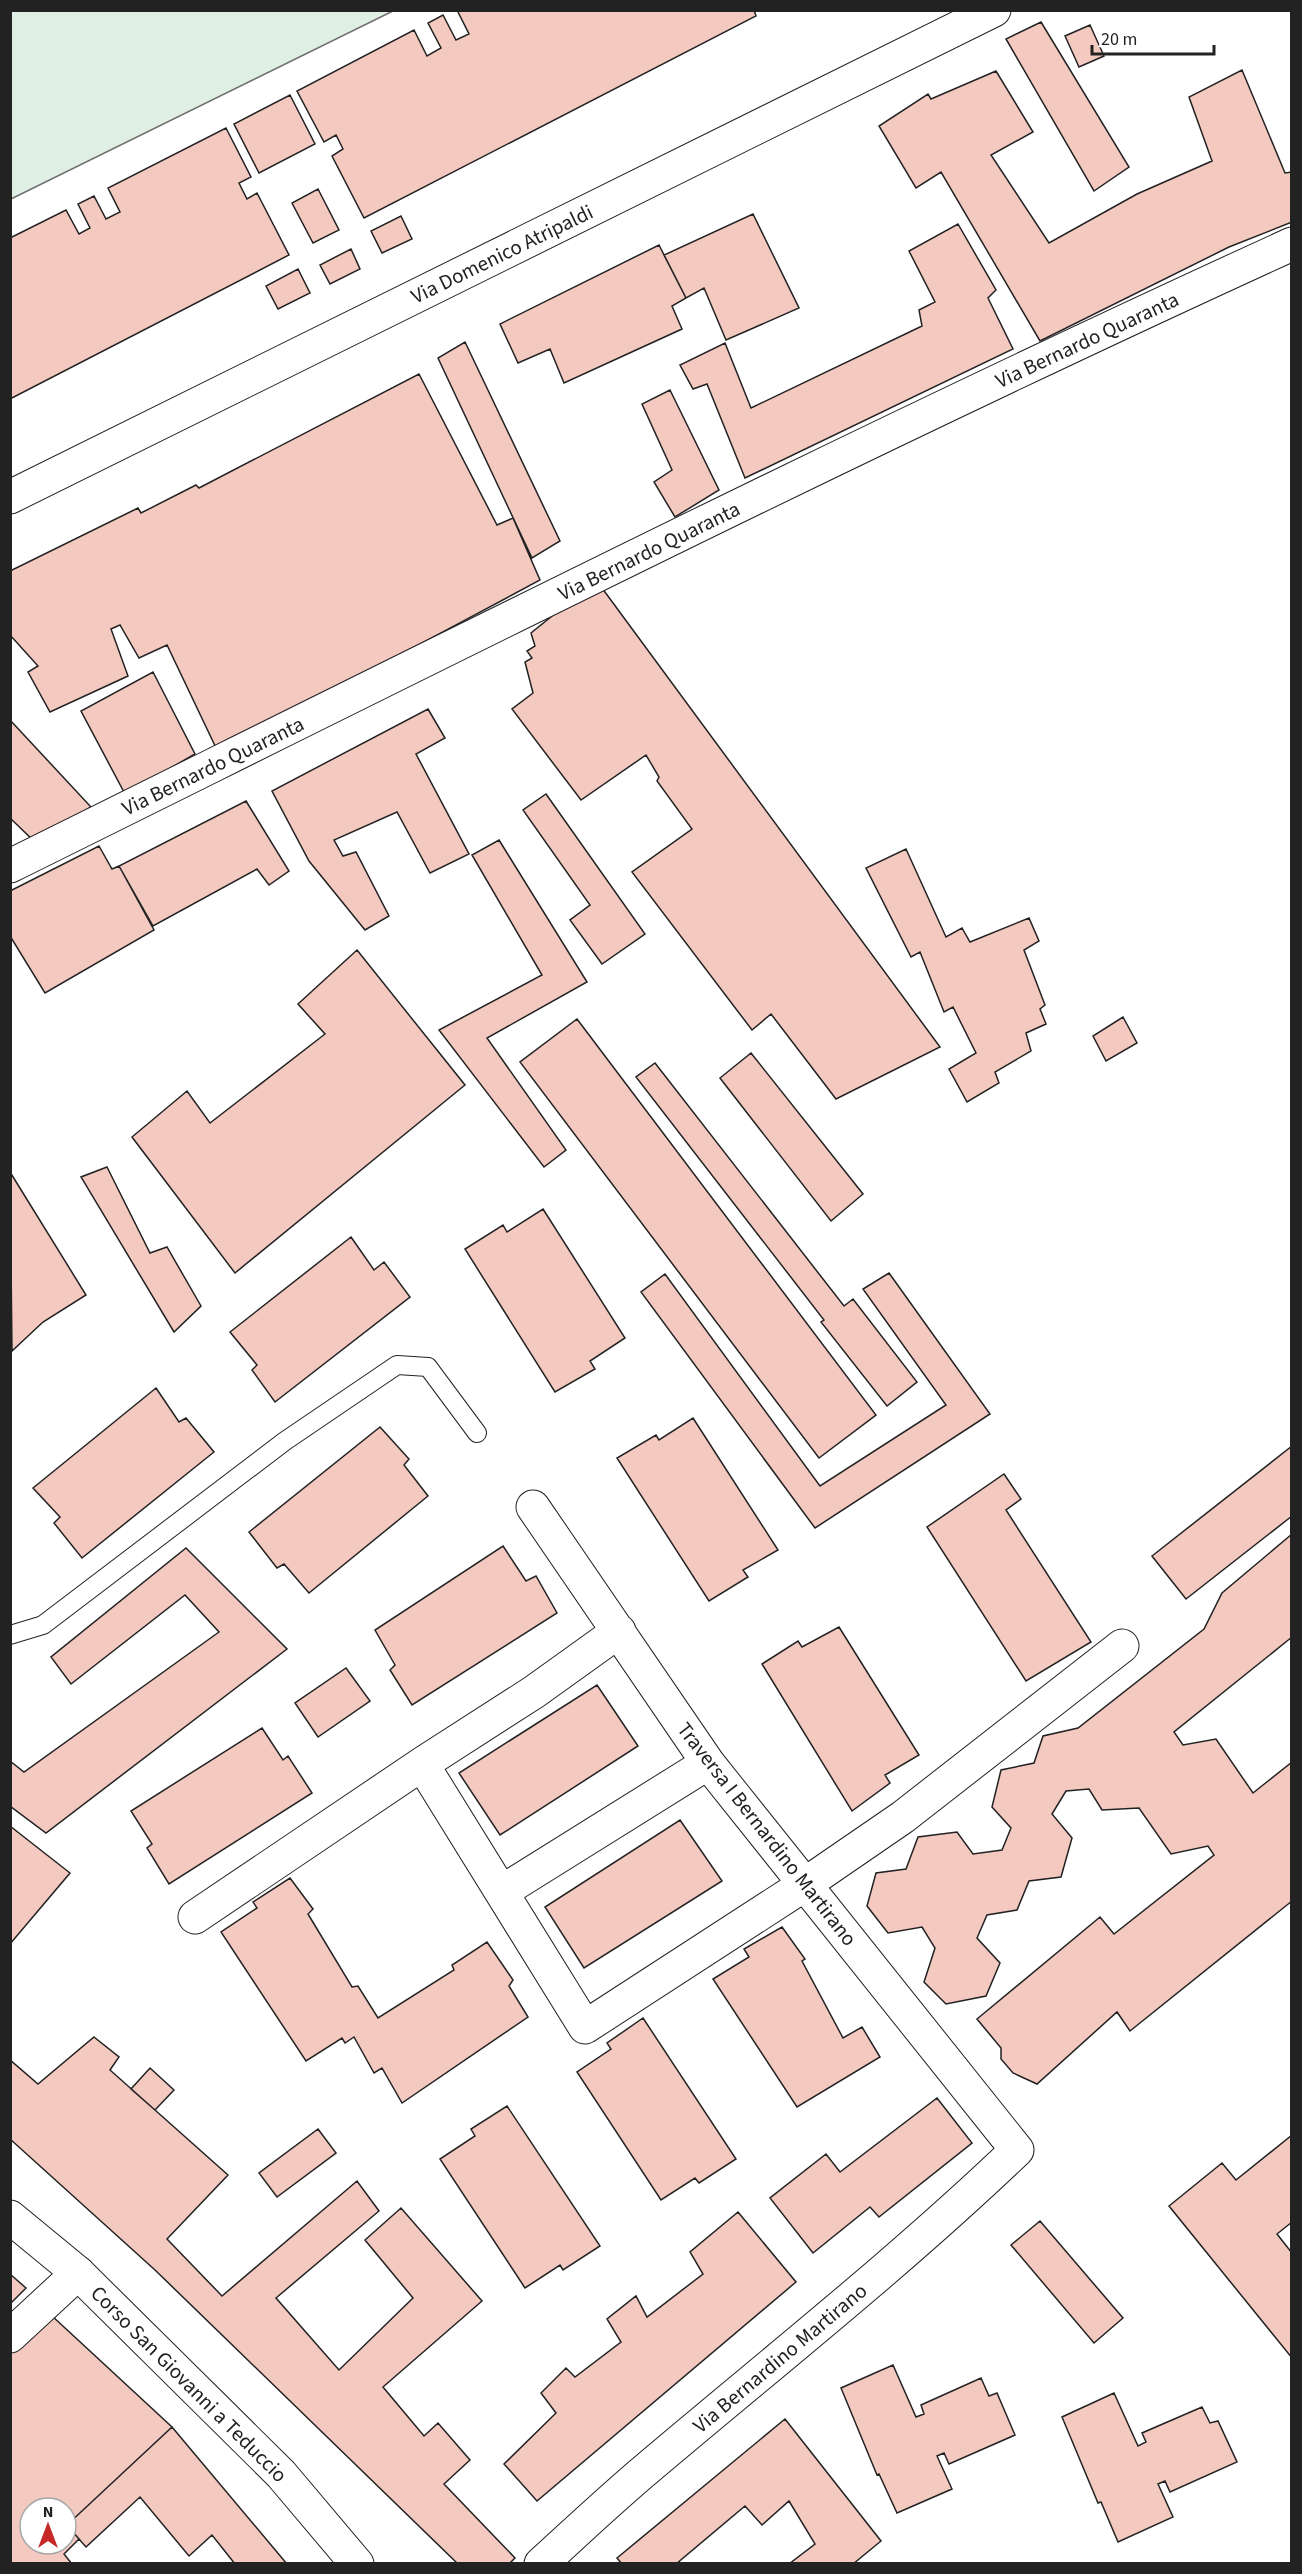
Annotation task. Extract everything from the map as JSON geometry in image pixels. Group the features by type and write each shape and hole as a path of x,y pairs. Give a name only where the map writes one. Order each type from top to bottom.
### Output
{"street":[{"name":"Via Domenico Atripaldi","path":"10,497 994,10"},
{"name":"Via Bernardo Quaranta","path":"10,866 598,575 1126,320 1292,244"},
{"name":"Traversa I Bernardino Martirano","path":"533,1507 708,1762 1017,2150"},
{"path":"195,1917 534,1692 619,1631"},
{"path":"423,1764 585,2027 804,1885 903,1817 1122,1646"},
{"path":"503,1892 708,1762"},
{"name":"Via Bernardino Martirano","path":"541,2564 648,2468 959,2205 1017,2150"},
{"name":"Corso San Giovanni a Teduccio","path":"10,2217 78,2273 281,2474 357,2564"},
{"path":"10,2336 78,2273"}],"lane":[{"path":"10,1635 43,1626 285,1442 397,1365 428,1367 477,1433"}],"green space":[{"path":"11,10 393,10 393,11 11,199"}],"building":[{"path":"457,10 754,10 756,16 364,218 332,156 343,149 336,135 324,142 297,91 414,30 427,56 441,48 428,23 443,15 456,40 469,34"},
{"path":"1041,22 1129,167 1094,191 1006,39"},
{"path":"1090,25 1104,56 1079,67 1065,36"},
{"path":"1242,70 1285,173 1292,172 1292,222 1229,247 1040,341 941,172 916,188 879,126 928,94 931,99 996,71 1033,132 991,155 1049,243 1137,194 1212,161 1189,97"},
{"path":"290,95 315,144 259,173 234,124"},
{"path":"226,128 251,177 239,183 247,199 257,193 289,255 10,399 10,238 66,210 79,234 90,228 78,204 94,196 106,219 120,212 108,188"},
{"path":"318,189 339,230 313,243 292,203"},
{"path":"753,214 799,308 726,340 704,288 686,298 664,255"},
{"path":"401,216 412,239 382,253 371,231"},
{"path":"958,224 996,290 988,298 1013,349 745,478 707,384 693,389 680,365 725,343 751,408 922,326 919,310 935,302 909,251"},
{"path":"659,245 686,298 672,306 682,329 564,383 550,349 518,363 500,324"},
{"path":"351,249 360,269 330,284 320,265"},
{"path":"298,269 310,293 278,309 266,286"},
{"path":"465,342 560,541 532,558 438,358"},
{"path":"419,374 497,525 513,518 540,580 218,752 167,645 139,658 120,625 111,629 128,676 50,712 28,672 38,666 10,635 10,571 138,508 141,513 196,485 199,488"},
{"path":"670,390 719,490 675,517 654,482 672,470 642,404"},
{"path":"602,588 940,1047 836,1099 771,1014 752,1030 632,872 692,829 657,781 659,777 646,755 581,800 512,709 533,693 525,662 532,658 527,651 535,646 531,633 567,604"},
{"path":"153,672 195,754 125,794 81,711"},
{"path":"428,709 445,738 416,754 469,854 430,873 397,812 334,840 343,856 356,852 389,916 365,930 309,861 272,791"},
{"path":"10,720 91,807 35,842 10,818"},
{"path":"546,794 645,934 602,964 570,920 590,905 523,810"},
{"path":"246,801 289,871 269,885 257,869 153,926 119,866"},
{"path":"499,840 587,982 487,1038 566,1150 544,1167 439,1030 542,975 472,855"},
{"path":"99,846 112,869 119,866 154,930 45,993 10,936 10,891"},
{"path":"906,849 946,937 962,928 970,942 1029,918 1039,941 1024,950 1045,1005 1040,1009 1046,1024 1026,1033 1031,1051 995,1072 999,1083 967,1102 949,1069 976,1053 953,1007 944,1012 920,952 911,957 866,868"},
{"path":"357,950 465,1085 235,1273 132,1137 187,1091 210,1123 325,1034 298,1004"},
{"path":"1123,1017 1137,1043 1106,1061 1093,1036"},
{"path":"577,1019 876,1415 819,1458 520,1062"},
{"path":"751,1053 863,1194 831,1221 720,1078"},
{"path":"655,1063 844,1306 853,1299 917,1382 887,1406 821,1322 824,1320 636,1077"},
{"path":"107,1167 150,1253 167,1247 201,1306 174,1332 81,1177"},
{"path":"10,1172 86,1295 43,1322 12,1351"},
{"path":"543,1209 625,1338 590,1361 595,1369 555,1392 465,1249 503,1225 507,1232"},
{"path":"351,1237 374,1270 384,1262 410,1297 275,1402 252,1370 257,1365 230,1332"},
{"path":"889,1273 990,1414 815,1528 641,1292 665,1274 820,1486 946,1405 863,1289"},
{"path":"156,1388 179,1422 186,1418 214,1452 82,1558 54,1523 60,1517 33,1488"},
{"path":"693,1418 778,1550 743,1570 748,1577 709,1601 617,1458 656,1435 659,1440"},
{"path":"380,1427 409,1459 404,1465 428,1496 309,1593 284,1564 277,1568 249,1532"},
{"path":"1292,1446 1292,1516 1186,1599 1152,1556"},
{"path":"1004,1474 1021,1499 1006,1510 1091,1642 1026,1681 927,1527"},
{"path":"1292,1534 1292,1637 1174,1732 1183,1745 1216,1739 1253,1793 1292,1762 1292,1901 1130,2031 1117,2012 1037,2084 1013,2073 1001,2059 1001,2048 977,2019 1100,1917 1114,1934 1214,1855 1208,1846 1171,1854 1139,1808 1102,1810 1089,1789 1066,1791 1052,1814 1072,1838 1061,1877 1029,1881 1017,1910 987,1915 977,1938 1000,1963 986,1996 946,2004 924,1982 935,1948 922,1927 888,1933 867,1906 876,1873 906,1869 918,1837 957,1832 973,1854 1002,1850 1011,1828 992,1807 1001,1770 1034,1763 1043,1736 1078,1728 1204,1629 1222,1593"},
{"path":"503,1546 526,1581 536,1576 557,1613 412,1705 390,1670 395,1665 375,1630"},
{"path":"186,1548 287,1649 46,1833 10,1806 10,1761 24,1772 219,1632 185,1595 71,1684 51,1657"},
{"path":"839,1627 919,1755 885,1775 890,1783 852,1811 762,1664 798,1641 802,1647"},
{"path":"346,1668 370,1701 318,1737 295,1703"},
{"path":"597,1685 638,1746 500,1835 459,1773"},
{"path":"262,1728 283,1760 288,1756 312,1793 169,1884 147,1848 152,1844 131,1811"},
{"path":"680,1820 722,1881 584,1968 545,1907"},
{"path":"10,1826 70,1873 10,1944"},
{"path":"290,1878 313,1909 308,1914 352,1987 358,1986 378,2018 454,1970 452,1965 487,1942 513,1980 509,1986 528,2017 402,2103 382,2068 374,2073 354,2037 345,2043 342,2038 306,2061 221,1932 257,1908 253,1902"},
{"path":"782,1927 805,1959 802,1961 843,2038 862,2027 880,2057 797,2107 713,1979 749,1957 744,1949"},
{"path":"643,2018 736,2159 699,2183 695,2178 661,2200 577,2072 611,2049 607,2043"},
{"path":"94,2037 119,2057 110,2070 228,2175 167,2239 222,2296 357,2181 379,2211 276,2298 339,2370 413,2298 365,2240 401,2208 482,2301 383,2387 424,2436 438,2423 470,2460 444,2484 515,2558 509,2564 458,2564 155,2270 10,2139 10,2060 38,2084"},
{"path":"150,2068 174,2090 155,2110 131,2089"},
{"path":"937,2098 972,2143 879,2217 870,2207 813,2253 770,2198 826,2154 840,2172"},
{"path":"507,2106 600,2246 563,2270 560,2265 525,2288 440,2159 475,2136 471,2129"},
{"path":"318,2129 336,2153 277,2197 259,2173"},
{"path":"1292,2135 1292,2222 1277,2234 1292,2253 1292,2358 1169,2206 1222,2163 1236,2180"},
{"path":"738,2212 796,2282 537,2501 504,2464 556,2413 541,2393 566,2368 575,2377 621,2342 607,2319 636,2296 647,2317 703,2274 690,2252"},
{"path":"1040,2221 1123,2318 1094,2343 1011,2245"},
{"path":"10,2274 26,2288 10,2304"},
{"path":"51,2315 172,2427 78,2515 78,2496 18,2496 18,2556 66,2556 72,2564 10,2564 10,2353"},
{"path":"893,2365 916,2417 924,2414 921,2405 981,2378 989,2396 997,2393 1015,2435 949,2464 944,2453 937,2456 952,2489 897,2513 879,2474 877,2475 841,2388"},
{"path":"1114,2393 1138,2446 1146,2442 1142,2433 1202,2407 1210,2423 1218,2421 1237,2462 1170,2492 1165,2481 1158,2484 1173,2517 1118,2542 1101,2502 1098,2503 1062,2417"},
{"path":"785,2419 881,2541 853,2564 789,2564 815,2544 789,2501 762,2525 745,2506 676,2564 622,2564 617,2558"},
{"path":"172,2427 287,2564 235,2564 212,2535 189,2556 140,2497 86,2547 78,2538 78,2515"}]}
